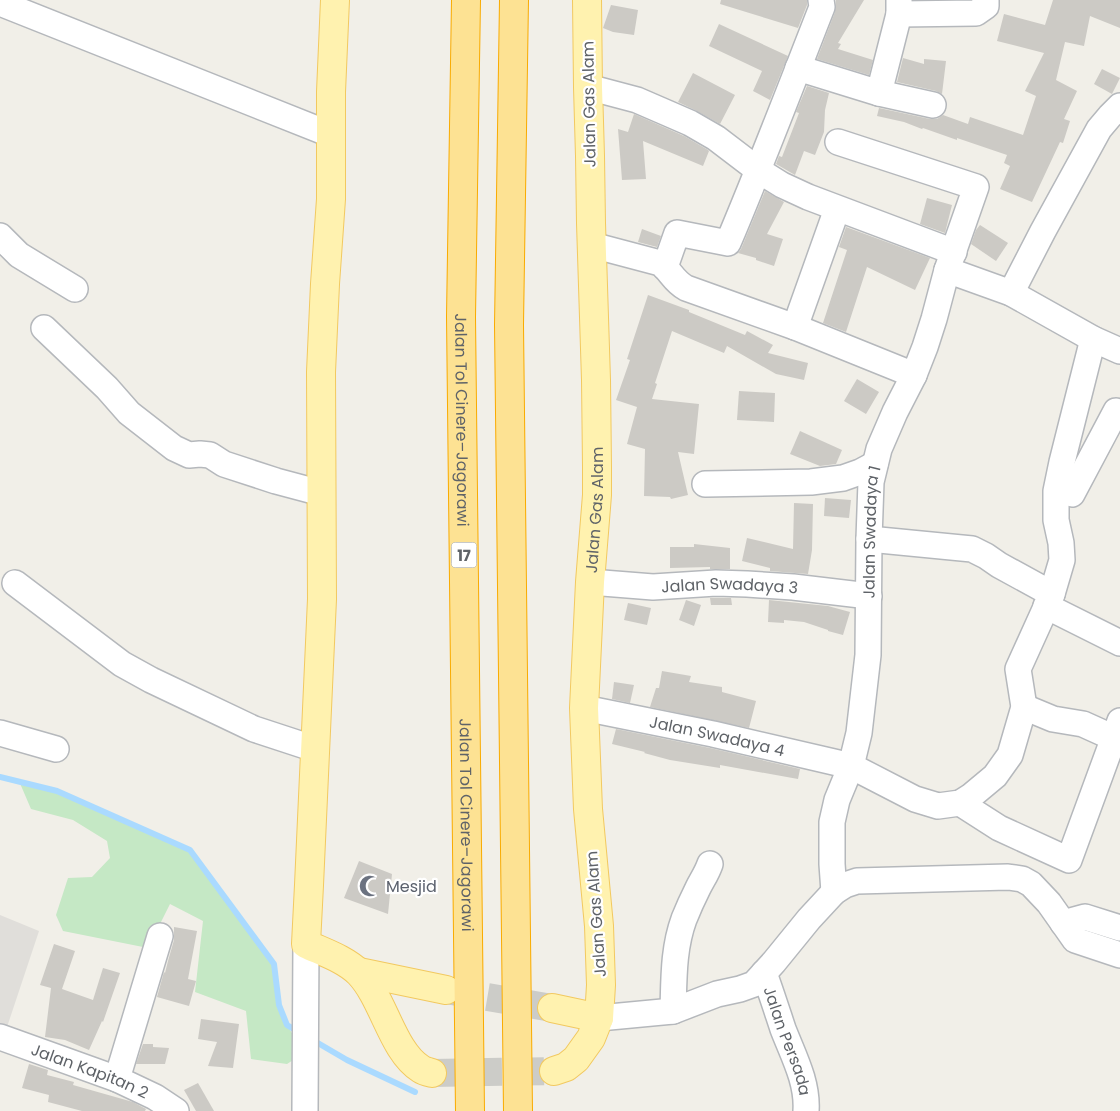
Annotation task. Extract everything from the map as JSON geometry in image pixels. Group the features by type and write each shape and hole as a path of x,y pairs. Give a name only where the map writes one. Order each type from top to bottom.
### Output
{"highway":[{"name":"Jalan Tol Cinere–Jagorawi","path":"466,0 461,317 470,1111"},
{"path":"514,0 509,326 518,1111"}],"main road":[{"path":"335,0 331,199 321,372 322,600 306,944 346,963 359,972 372,989 402,1049 421,1069 432,1073"},
{"name":"Jalan Gas Alam","path":"554,1071 566,1067 576,1059 591,1038 599,1018 601,985 601,959 588,809 584,708 597,486 587,0"},
{"path":"359,972 446,990"},
{"path":"552,1008 599,1018"}],"street":[{"path":"665,267 678,234 728,242 798,68 822,6 822,0"},
{"path":"879,93 899,7 976,13 986,6 986,0"},
{"path":"0,3 332,135"},
{"path":"798,68 879,93 933,105"},
{"path":"588,87 637,100 668,112 716,138 758,170 782,185 950,261 1093,339 1120,351"},
{"path":"1011,293 1099,129 1120,106"},
{"name":"Jalan Swadaya 1","path":"834,892 832,822 837,800 851,766 859,733 865,690 868,655 871,482 879,448 914,375 925,347 950,261 976,187 838,142"},
{"path":"795,326 837,209"},
{"path":"0,236 19,255 75,290"},
{"path":"592,245 660,263 675,280 686,288 795,326 914,375"},
{"path":"44,328 108,388 129,413 174,448 189,455 210,455 224,464 321,493"},
{"path":"1024,707 1053,719 1117,729 1069,860 999,828 960,803 972,796 995,776 1010,755 1024,707 1018,668 1049,600 1062,560 1056,520 1056,491 1093,339"},
{"path":"1072,494 1118,412 1079,396"},
{"path":"705,484 811,482 843,478 875,464"},
{"path":"869,539 972,549 986,556 1049,600 1120,644"},
{"name":"Jalan Swadaya 3","path":"590,582 653,587 716,583 746,584 793,587 869,596"},
{"path":"15,583 122,664 143,676 254,728 315,749"},
{"name":"Jalan Swadaya 4","path":"584,708 713,734 851,766 915,799 938,806 960,803"},
{"path":"0,733 56,749"},
{"path":"673,1011 675,954 678,937 684,919 710,864"},
{"path":"599,1018 673,1011 717,994 754,984 834,892 845,885 857,881 1008,877 1022,879 1031,884 1050,903 1075,940 1120,955"},
{"path":"1063,924 1085,917 1120,928"},
{"path":"117,1079 160,936"},
{"path":"305,1111 306,944"},
{"name":"Jalan Persada","path":"764,974 797,1062 805,1095"},
{"name":"Jalan Kapitan 2","path":"0,1037 117,1079 155,1097 176,1111"}],"shaded area":[{"path":"0,915 39,931 6,1030 0,1028"}],"green space":[{"path":"19,781 57,791 190,850 274,964 279,1005 287,1025 304,1053 287,1064 251,1059 246,1011 195,992 203,921 170,904 148,948 63,931 56,915 68,878 92,877 110,858 107,841 73,820 31,809"}],"building":[{"path":"721,0 807,0 807,5 798,28 720,4"},
{"path":"836,0 864,0 838,43 841,44 838,49 873,60 869,75 817,59 835,12"},
{"path":"1053,0 1120,0 1120,28 1090,16 1084,46 1065,42 1056,80 1077,91 1064,119 1070,121 1063,143 1060,142 1032,202 1000,189 1010,166 1004,163 1007,155 904,122 877,116 879,108 930,119 937,119 943,115 968,124 970,117 1023,135 1036,96 1025,91 1044,53 997,41 1004,14 1045,25"},
{"path":"611,5 638,10 634,35 613,32 603,28"},
{"path":"719,24 788,56 770,100 753,91 762,71 709,46"},
{"path":"903,58 924,64 924,59 946,61 942,94 897,82"},
{"path":"1102,69 1120,78 1112,94 1094,84"},
{"path":"693,73 735,95 720,124 678,102"},
{"path":"807,86 829,93 825,110 824,132 815,155 804,151 795,175 776,164 779,156 782,157 799,113 796,112"},
{"path":"634,114 684,136 708,150 703,166 643,141 646,179 622,180 618,129 628,132"},
{"path":"765,191 784,202 767,234 783,239 774,266 738,253"},
{"path":"927,198 952,205 945,233 920,224"},
{"path":"980,225 1008,243 996,261 971,244"},
{"path":"846,227 930,258 915,290 867,267 846,332 823,323 847,250 839,247"},
{"path":"642,229 661,236 657,247 638,242"},
{"path":"648,295 689,310 689,312 745,335 747,331 773,345 768,353 808,363 804,380 776,374 727,346 724,353 672,331 655,383 657,384 652,399 699,404 694,454 678,452 688,495 671,499 670,497 644,496 645,449 627,444 637,407 616,400 630,360 627,359"},
{"path":"857,379 879,392 866,414 844,401"},
{"path":"739,391 775,393 774,422 737,420"},
{"path":"800,431 842,450 836,464 820,466 790,454"},
{"path":"825,498 851,500 849,518 824,516"},
{"path":"794,503 813,504 812,550 808,574 770,571 770,568 742,561 747,538 793,549"},
{"path":"694,544 730,548 730,569 710,569 710,567 670,568 670,547 694,547"},
{"path":"710,598 731,598 732,605 711,605"},
{"path":"686,600 701,605 694,626 679,620"},
{"path":"769,600 828,606 850,612 843,635 804,622 784,620 784,623 768,622"},
{"path":"628,603 651,608 647,625 624,620"},
{"path":"662,671 691,676 689,682 722,687 722,692 756,701 749,728 650,707 656,688 659,688"},
{"path":"614,682 634,685 630,703 612,699"},
{"path":"616,729 800,769 798,779 720,765 720,768 670,760 644,753 612,744"},
{"name":"Mesjid","path":"359,861 392,874 388,914 344,898"},
{"path":"174,927 197,931 188,979 196,981 189,1006 157,997 174,940"},
{"path":"54,944 75,951 62,989 93,1000 103,968 120,973 103,1022 89,1050 65,1040 45,1037 51,988 40,985"},
{"path":"201,1019 239,1024 233,1068 208,1066 217,1042 198,1039"},
{"path":"143,1044 153,1044 153,1047 169,1048 165,1064 136,1064"},
{"path":"29,1064 48,1070 47,1075 74,1082 73,1085 133,1102 146,1109 145,1111 82,1111 48,1102 49,1095 22,1088"},
{"path":"198,1083 214,1111 196,1111 184,1090"}],"waterway":[{"path":"0,777 57,791 190,850 274,964 279,1005 287,1025 300,1033"},
{"path":"311,1039 347,1060 415,1092"}],"tunnel":[{"path":"446,990 552,1008"},
{"path":"432,1073 554,1071"}],"place":[{"name":"Mesjid","path":"370,886"}]}
